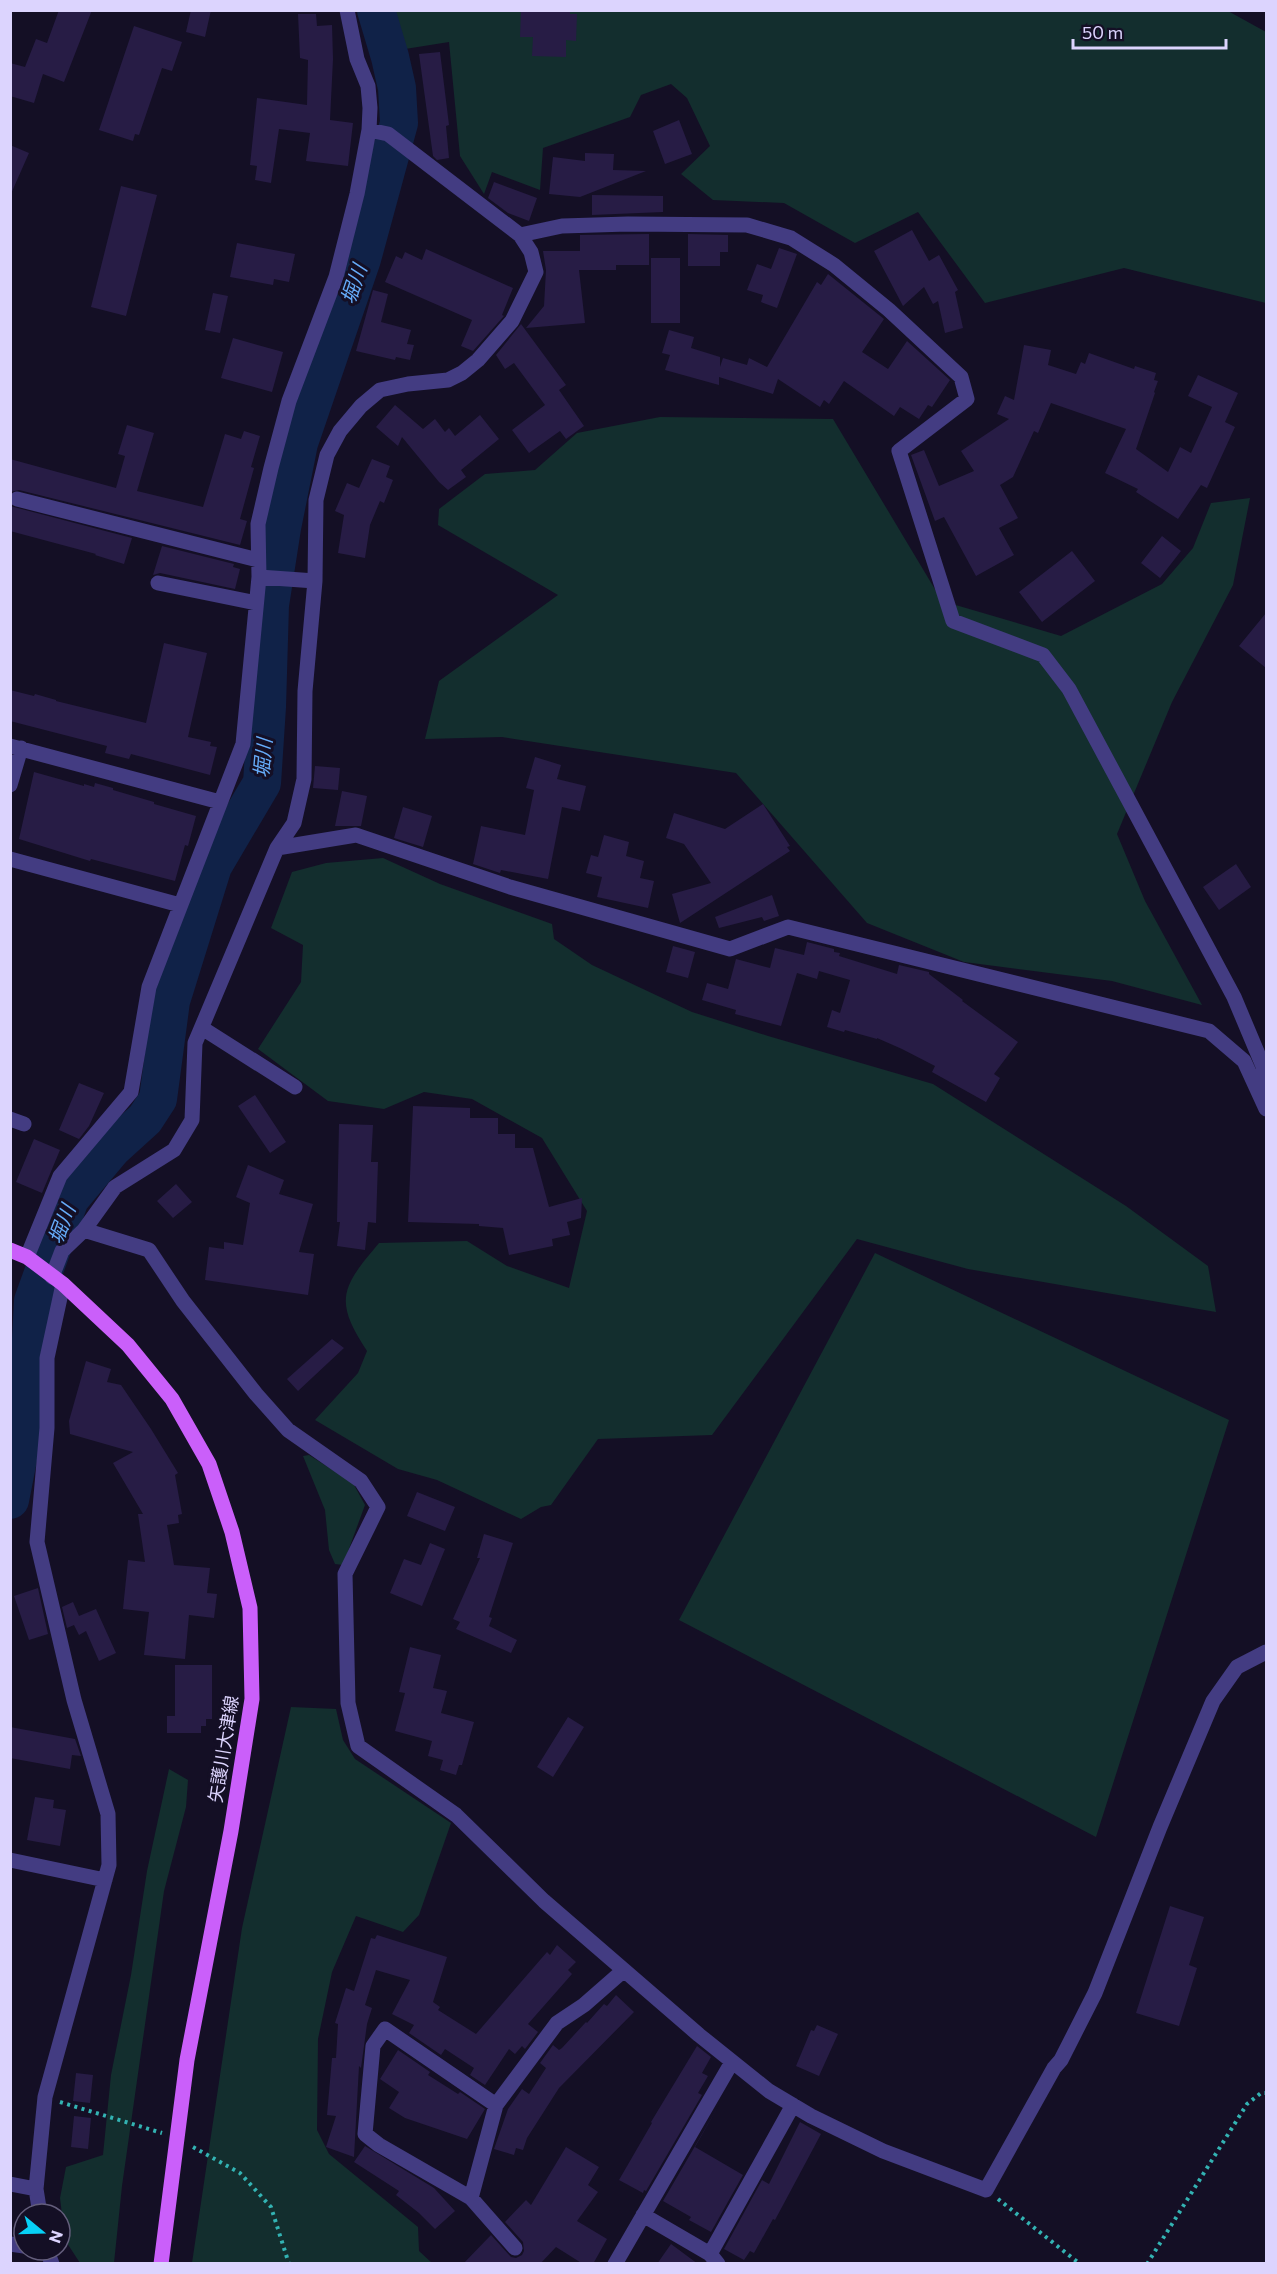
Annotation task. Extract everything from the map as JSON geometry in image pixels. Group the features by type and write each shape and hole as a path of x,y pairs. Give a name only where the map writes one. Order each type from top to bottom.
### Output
{"main road":[{"name":"矢護川大津線","path":"10,1250 27,1257 57,1280 128,1345 172,1399 209,1464 232,1532 250,1608 252,1699 231,1831 187,2060 161,2264"}],"street":[{"path":"27,1257 60,1176 131,1092 149,987 243,744 259,577 258,524 289,401 336,277 357,194 369,129 368,86 357,59 347,10"},
{"path":"38,2202 36,2189 45,2097 109,1865 108,1814 74,1700 37,1542 48,1428 47,1358 62,1251 84,1230 115,1187 174,1150 192,1120 195,1043 277,848 294,823 304,778 305,692 315,581 316,500 324,464 340,431 361,406 380,390 408,384 448,380 462,373 478,360 512,321 536,272 531,252 520,235 388,134 369,129"},
{"path":"520,235 562,226 747,225 791,238 834,265 889,310 961,377 968,399 899,451 953,621 1043,655 1069,690 1234,997 1263,1066 1266,1082"},
{"path":"17,499 258,560"},
{"path":"259,577 315,581"},
{"path":"158,584 256,603"},
{"path":"10,785 16,747 220,802"},
{"path":"277,848 356,835 510,887 730,949 788,927 1209,1032 1244,1061 1266,1110"},
{"path":"10,859 180,905"},
{"path":"202,1028 295,1087"},
{"path":"84,1230 148,1250 183,1301 256,1394 288,1430 361,1480 378,1507 345,1574 348,1703 358,1746 456,1815 544,1901 769,2091 811,2116 883,2151 986,2190 1054,2068 1061,2060 1095,1993 1160,1827 1213,1701 1237,1667 1266,1652"},
{"path":"10,1860 105,1880"},
{"path":"471,2198 496,2105 557,2024 624,1970"},
{"path":"496,2105 385,2029 373,2046 365,2134 379,2145 471,2198 515,2248"},
{"path":"615,2264 732,2061"},
{"path":"643,2215 714,2258 793,2105"},
{"path":"10,2184 36,2189"}],"path":[{"path":"1147,2264 1246,2104 1261,2093 1266,2093"},
{"path":"45,2097 176,2138 240,2173 271,2207 289,2264"},
{"path":"986,2190 1080,2264"}],"green space":[{"path":"393,11 1228,11 1266,32 1266,303 1124,268 985,303 918,212 855,243 784,203 713,200 681,174 710,146 687,98 671,84 641,95 630,117 543,148 540,190 492,172 484,194 460,156 449,42 405,49"},
{"path":"660,417 833,419 942,601 1061,636 1162,584 1193,548 1211,503 1250,498 1233,585 1172,702 1117,834 1145,901 1202,1005 1112,981 964,962 867,923 736,773 502,737 425,739 439,681 558,595 438,525 439,509 485,474 535,470 577,433"},
{"path":"383,858 440,884 552,924 554,939 592,965 692,1012 933,1084 1126,1206 1208,1266 1216,1312 968,1269 857,1239 712,1435 598,1439 551,1505 541,1507 521,1519 437,1480 398,1469 315,1420 358,1373 367,1351 349,1319 346,1306 346,1294 350,1283 366,1258 379,1243 467,1241 507,1266 569,1288 587,1211 542,1138 472,1099 424,1092 384,1109 328,1101 258,1049 301,982 303,945 271,928 292,872 326,863"},
{"path":"875,1253 1229,1420 1096,1837 679,1620"},
{"path":"309,1455 353,1483 365,1505 343,1565 335,1564 329,1550 325,1510 303,1456"},
{"path":"291,1707 336,1709 343,1740 355,1759 451,1823 419,1915 403,1932 356,1916 332,1972 318,2039 317,2130 329,2154 418,2227 419,2251 432,2263 192,2263 242,1928"},
{"path":"169,1769 188,1780 186,1807 164,1891 122,2186 114,2263 80,2263 72,2251 72,2202 60,2202 60,2198 66,2167 103,2155 111,2075 131,1975 147,1871"}],"building":[{"path":"59,10 92,10 64,82 43,74 34,103 10,96 10,63 25,67 36,39 47,43"},
{"path":"191,10 211,10 205,37 186,32"},
{"path":"521,10 570,10 570,14 577,14 576,41 566,40 566,57 532,56 533,37 520,37"},
{"path":"298,14 316,14 317,26 332,25 330,120 353,123 348,166 306,161 310,133 279,129 271,183 255,180 257,166 250,165 257,98 307,105 308,60 300,58"},
{"path":"134,26 182,42 172,71 162,68 139,135 135,134 133,141 99,130"},
{"path":"440,52 449,125 446,126 449,158 437,160 433,156 419,54"},
{"path":"679,120 692,154 665,164 653,131"},
{"path":"10,145 29,153 10,196"},
{"path":"585,153 614,154 613,170 646,171 580,197 549,194 553,157 585,161"},
{"path":"494,182 537,198 529,221 508,213 488,198"},
{"path":"121,186 157,195 126,316 91,307"},
{"path":"592,195 663,196 663,212 592,215"},
{"path":"912,230 929,261 939,255 958,290 955,292 963,328 945,333 938,301 933,304 924,287 903,306 874,251"},
{"path":"649,234 649,265 616,265 616,270 579,270 585,323 526,328 544,306 546,270 543,251 580,251 580,235"},
{"path":"688,234 728,235 728,252 720,252 720,266 688,266"},
{"path":"237,243 295,254 289,282 274,279 273,285 230,277"},
{"path":"779,248 797,254 777,308 761,302 763,295 747,290 757,264 771,269"},
{"path":"426,249 513,288 502,315 504,316 473,351 461,346 472,320 385,282 396,256 402,259 405,252 422,260"},
{"path":"651,258 680,258 680,323 651,323"},
{"path":"828,274 884,319 862,352 888,369 907,341 950,380 932,407 928,405 919,419 900,407 894,416 844,381 829,404 824,400 820,407 778,379 773,394 719,377 719,385 665,370 670,355 662,353 669,330 694,337 691,348 720,357 720,367 723,358 747,365 749,358 767,367 817,282 821,285"},
{"path":"373,290 388,294 381,322 411,330 407,344 414,345 410,360 396,357 395,360 356,351"},
{"path":"213,293 228,296 220,333 205,330"},
{"path":"521,324 566,385 559,390 584,426 566,439 560,431 529,453 512,430 545,405 514,363 505,369 496,355"},
{"path":"233,338 283,352 272,392 221,378"},
{"path":"1024,345 1051,350 1048,365 1076,374 1081,362 1085,364 1089,353 1134,369 1135,366 1156,373 1154,380 1158,381 1155,393 1136,449 1168,472 1180,447 1191,453 1212,407 1188,396 1198,375 1238,393 1225,422 1235,427 1207,488 1201,485 1178,519 1136,492 1138,489 1105,473 1126,429 1051,403 1038,433 1034,431 1013,477 1000,485 1018,518 999,528 1014,555 976,576 944,517 935,521 911,455 924,450 939,486 974,471 961,451 1009,419 997,414 1005,396 1014,400"},
{"path":"395,405 423,429 435,419 445,432 449,428 455,436 480,415 499,439 461,470 466,477 448,490 402,437 398,446 376,427"},
{"path":"127,425 154,433 137,491 203,507 225,434 241,439 244,431 260,436 240,519 247,521 240,545 19,490 10,492 10,459 116,488 125,456 118,454"},
{"path":"372,459 390,466 386,477 393,480 384,503 380,501 370,525 365,558 338,553 344,515 335,511 347,483 359,488"},
{"path":"10,506 132,538 124,564 96,554 10,531"},
{"path":"1162,536 1181,551 1160,578 1141,563"},
{"path":"162,546 234,564 233,567 240,569 235,589 160,573 153,575"},
{"path":"1072,551 1095,581 1042,622 1019,592"},
{"path":"1266,613 1266,668 1239,646"},
{"path":"164,643 207,653 188,737 211,742 210,746 217,747 210,775 131,754 129,759 105,753 107,746 10,721 10,690 34,696 35,694 146,723"},
{"path":"535,757 561,765 557,779 586,786 580,811 562,807 548,879 501,870 500,873 473,864 481,826 525,835 534,790 526,788"},
{"path":"315,766 340,768 338,790 313,788"},
{"path":"34,772 84,786 84,784 94,787 95,783 196,816 175,881 91,859 90,861 19,839"},
{"path":"342,791 367,796 361,826 335,826"},
{"path":"763,804 790,846 787,847 790,851 680,923 672,894 711,883 684,844 666,838 674,813 725,829"},
{"path":"403,807 432,816 423,847 394,838"},
{"path":"604,835 629,842 626,856 644,861 640,878 654,881 648,908 597,897 602,877 586,873 591,855 598,857"},
{"path":"1236,864 1251,887 1219,910 1203,887"},
{"path":"772,895 779,916 764,921 762,917 719,928 715,917"},
{"path":"807,942 834,949 834,952 840,953 839,956 897,974 899,965 929,972 962,1001 1018,1042 994,1074 1000,1078 986,1102 932,1072 935,1066 902,1049 877,1038 827,1027 832,1010 840,1013 850,980 819,971 817,979 797,973 781,1026 735,1014 736,1010 702,1000 707,983 728,989 736,959 770,968 775,948 804,955"},
{"path":"673,946 695,952 688,978 666,972"},
{"path":"79,1083 104,1093 89,1126 79,1139 59,1130"},
{"path":"255,1095 286,1142 270,1153 238,1106"},
{"path":"413,1106 470,1108 470,1118 498,1118 498,1134 515,1134 515,1148 533,1148 549,1207 582,1198 581,1218 567,1222 570,1235 552,1239 553,1246 509,1255 503,1228 479,1226 479,1224 408,1222"},
{"path":"339,1124 373,1125 371,1162 378,1162 376,1223 368,1222 365,1250 337,1246 340,1222 337,1222"},
{"path":"34,1139 60,1150 42,1193 16,1182"},
{"path":"248,1165 284,1180 279,1194 313,1204 299,1252 314,1254 308,1295 205,1280 209,1247 224,1249 224,1242 243,1245 250,1203 236,1197"},
{"path":"176,1184 192,1202 173,1218 157,1201"},
{"path":"332,1339 344,1348 298,1391 287,1379"},
{"path":"86,1361 111,1369 107,1382 121,1385 178,1473 175,1475 182,1514 178,1515 179,1523 167,1525 174,1565 210,1568 207,1593 217,1594 214,1618 189,1615 185,1659 144,1655 149,1612 123,1609 128,1560 145,1562 138,1514 143,1514 113,1463 133,1452 70,1434 69,1421"},
{"path":"417,1492 455,1507 445,1531 407,1516"},
{"path":"484,1534 513,1543 489,1617 492,1618 489,1626 517,1640 511,1653 456,1629 460,1622 453,1619 480,1558 477,1558"},
{"path":"430,1543 445,1549 422,1606 390,1593 404,1559 421,1565"},
{"path":"38,1588 48,1634 29,1640 14,1596"},
{"path":"73,1602 79,1616 96,1609 116,1653 99,1661 86,1631 79,1635 74,1625 67,1628 62,1607"},
{"path":"410,1647 441,1655 433,1688 447,1691 441,1713 474,1722 462,1765 459,1765 456,1775 440,1770 443,1760 428,1756 432,1741 395,1731 405,1693 399,1692"},
{"path":"175,1665 212,1665 212,1719 206,1719 206,1726 201,1726 201,1733 167,1733 167,1716 175,1716"},
{"path":"568,1717 584,1727 553,1777 537,1767"},
{"path":"10,1727 75,1739 81,1756 72,1755 70,1769 10,1758"},
{"path":"35,1797 54,1800 53,1808 66,1810 60,1846 27,1840"},
{"path":"1170,1906 1204,1917 1189,1965 1197,1968 1179,2026 1136,2013"},
{"path":"377,1935 447,1957 433,2002 440,2007 438,2010 476,2034 547,1952 550,1955 557,1945 576,1962 568,1970 572,1974 528,2024 538,2032 525,2049 522,2046 515,2054 509,2049 485,2085 470,2075 474,2068 445,2049 441,2055 409,2033 414,2025 392,2014 410,1980 376,1970 365,2005 372,2008 367,2024 361,2068 359,2066 354,2157 326,2147 336,2116 327,2115 332,2058 336,2058 338,2024 335,2023 346,1988 354,1991 371,1938 375,1939"},
{"path":"616,1995 634,2012 559,2088 527,2138 523,2150 516,2148 514,2155 494,2149 508,2109 522,2089 529,2094 546,2068 540,2063 553,2045 559,2050 562,2048 604,2004 607,2006"},
{"path":"817,2025 838,2034 819,2076 796,2066 811,2030 814,2031"},
{"path":"697,2046 711,2057 702,2073 708,2076 698,2093 702,2095 643,2193 619,2180"},
{"path":"398,2050 430,2072 428,2075 485,2109 467,2139 405,2118 389,2108 399,2092 380,2079"},
{"path":"76,2073 93,2075 90,2103 73,2101"},
{"path":"719,2105 695,2147 743,2175 711,2232 689,2220 691,2217 663,2201"},
{"path":"74,2116 91,2118 88,2149 71,2147"},
{"path":"800,2122 821,2134 775,2220 773,2219 754,2253 750,2251 744,2260 724,2249 762,2180 769,2184"},
{"path":"365,2146 434,2188 455,2211 435,2229 396,2195 399,2191 354,2162"},
{"path":"566,2147 599,2167 588,2185 598,2192 577,2221 607,2239 593,2264 583,2264 556,2247 540,2264 463,2264 491,2235 511,2257 516,2258 522,2255 523,2242 505,2222 526,2200 531,2205"},
{"path":"671,2244 698,2264 657,2264"}],"waterway":[{"name":"堀川","path":"10,1500 27,1413 33,1301 70,1199 112,1149 145,1119 158,1099 171,1001 213,866 262,783 270,605 299,443 362,259 399,123 397,88 376,10"}]}
